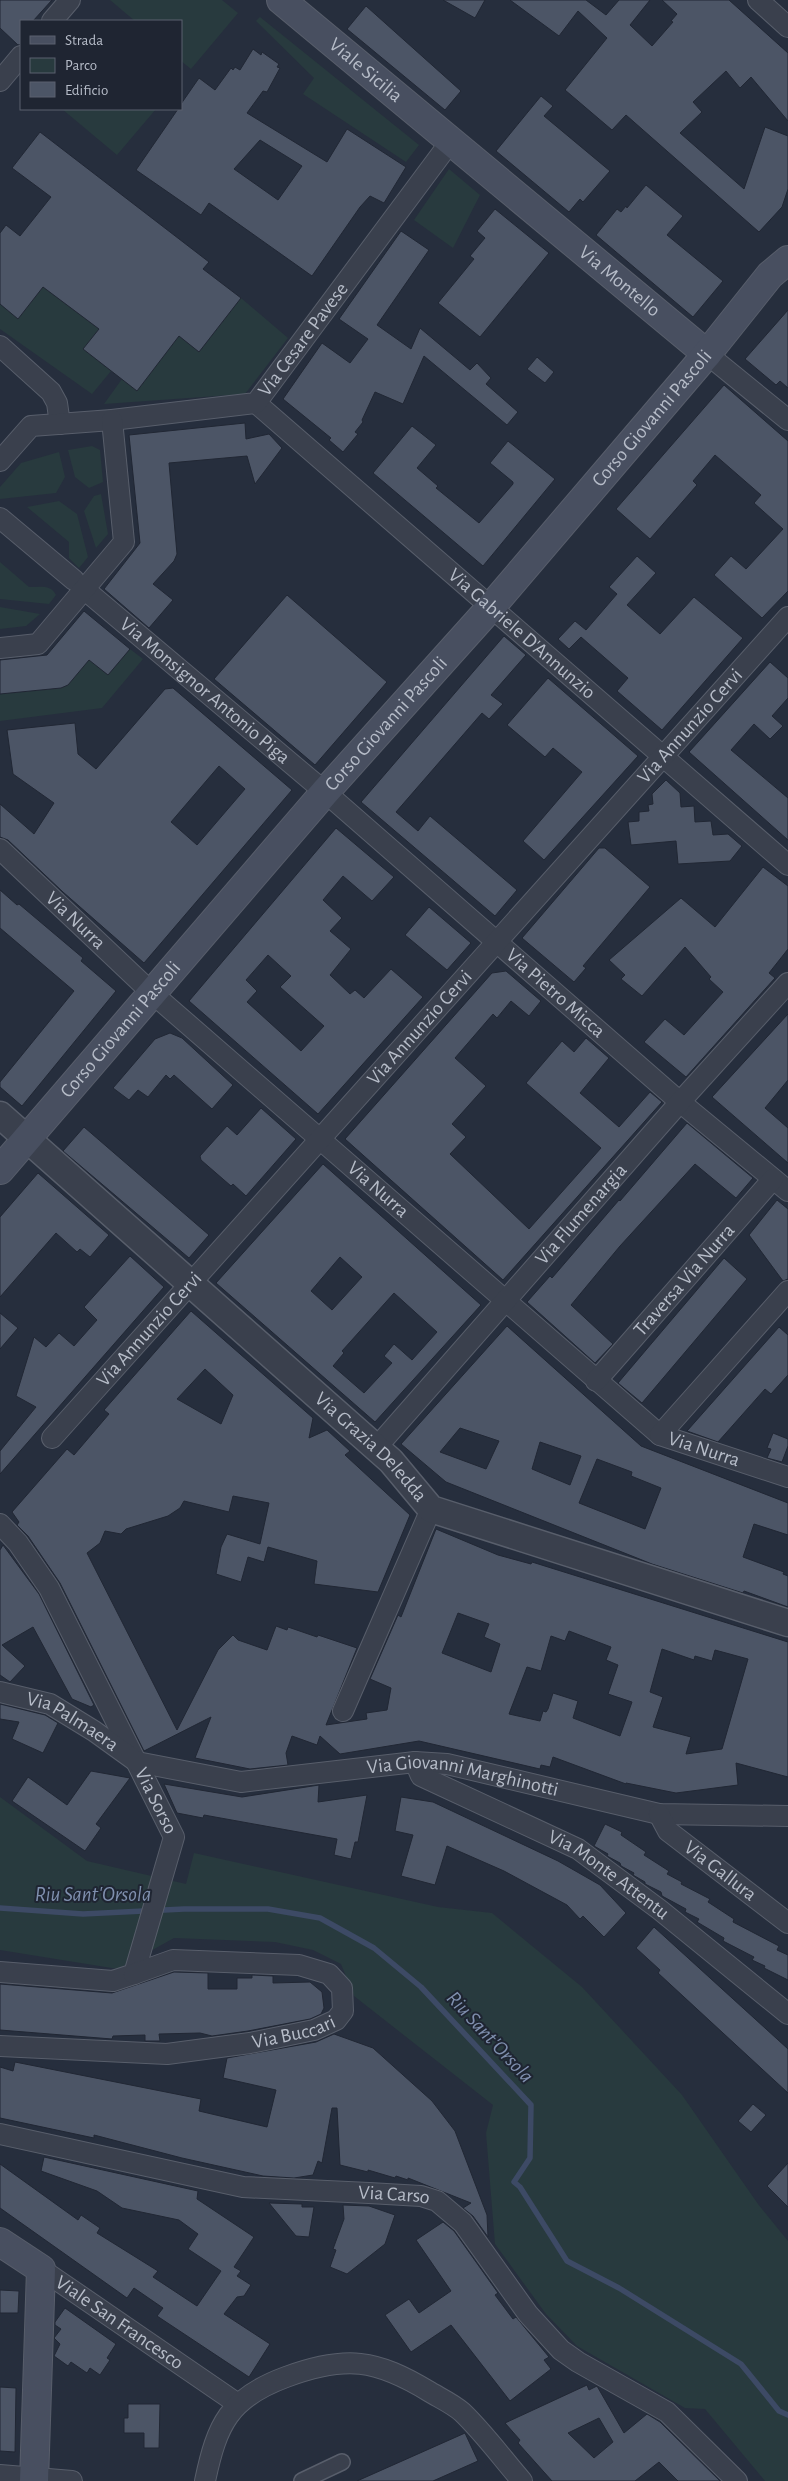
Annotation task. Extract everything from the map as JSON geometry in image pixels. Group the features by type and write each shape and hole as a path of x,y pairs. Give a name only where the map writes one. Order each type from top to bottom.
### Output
{"main road":[{"name":"Viale Sicilia","path":"281,0 450,141"},
{"name":"Via Montello","path":"450,141 707,354"},
{"name":"Corso Giovanni Pascoli","path":"0,1170 325,792 491,606 707,354 779,267 788,236"},
{"name":"Viale San Francesco","path":"0,2242 41,2269"},
{"path":"34,2480 41,2269"}],"street":[{"path":"53,20 70,0"},
{"path":"758,0 788,28"},
{"path":"0,80 12,57"},
{"name":"Via Cesare Pavese","path":"0,461 31,426 112,420 256,404 450,141"},
{"path":"0,346 51,392 57,402 60,424"},
{"name":"Via Montello","path":"707,354 788,420"},
{"name":"Via Gabriele D'Annunzio","path":"256,404 491,606 661,757 788,865"},
{"path":"0,648 38,644 79,585 124,542 112,420"},
{"name":"Via Monsignor Antonio Piga","path":"0,518 325,792"},
{"name":"Via Annunzio Cervi","path":"52,1438 318,1139 498,942 661,757 788,617"},
{"name":"Via Pietro Micca","path":"325,792 680,1102 781,1185"},
{"name":"Via Nurra","path":"0,849 152,993 504,1302 660,1435 788,1477"},
{"name":"Via Flumenargia","path":"376,1448 680,1102 788,983"},
{"name":"Via Grazia Deledda","path":"0,1116 391,1461 431,1509 788,1623"},
{"name":"Traversa Via Nurra","path":"596,1382 781,1185"},
{"path":"660,1435 788,1291"},
{"path":"343,1711 431,1509"},
{"name":"Via Sorso","path":"0,1524 18,1543 49,1588 174,1837 134,1974"},
{"name":"Via Palmaera","path":"0,1692 50,1704 94,1731 137,1762"},
{"name":"Via Giovanni Marghinotti","path":"137,1762 241,1782 415,1762 447,1764 659,1814 788,1816"},
{"name":"Via Monte Attentu","path":"415,1762 421,1776 578,1849 660,1910 788,2014"},
{"name":"Via Gallura","path":"659,1814 668,1831 788,1923"},
{"name":"Via Buccari","path":"0,2046 167,2054 250,2043 314,2030 336,2020 343,2011 342,1988 336,1981 329,1974 299,1964 173,1960 134,1974"},
{"path":"0,1972 113,1981 134,1974"},
{"name":"Via Carso","path":"0,2134 243,2187 421,2196 437,2200 463,2223 528,2314 561,2350 578,2362 667,2412 737,2481"},
{"name":"Viale San Francesco","path":"41,2269 238,2404"},
{"path":"205,2481 212,2448 224,2423 238,2404 252,2392 309,2368 333,2363 362,2362 399,2375 461,2411 522,2481"},
{"path":"302,2481 342,2462"},
{"path":"0,2475 34,2480 72,2481"}],"green space":[{"path":"110,0 222,0 238,13 191,69 182,62 182,20 134,20"},
{"path":"260,17 419,145 406,162 303,94 314,78 256,21"},
{"path":"63,110 155,110 117,155"},
{"path":"449,169 480,195 453,248 414,220"},
{"path":"43,287 99,329 84,349 111,371 92,394 0,329 0,304 18,318"},
{"path":"241,298 288,338 245,394 104,404 122,379 136,390 179,336 199,352"},
{"path":"92,446 100,450 103,482 89,488 75,477 68,450"},
{"path":"59,452 65,477 56,493 0,499 0,487 21,463"},
{"path":"101,494 108,534 96,548 84,511 94,496"},
{"path":"59,501 77,514 88,557 79,568 69,558 69,542 27,507"},
{"path":"0,562 29,587 48,588 54,591 56,595 49,604 0,599"},
{"path":"0,607 40,614 26,626 0,629"},
{"path":"130,649 143,659 102,708 0,721 0,694 61,688 94,654 96,665 108,675"},
{"path":"0,1797 87,1861 186,1884 194,1853 438,1907 492,1913 582,1987 682,2095 758,2204 788,2241 788,2481 765,2481 705,2409 685,2408 577,2346 546,2314 495,2244 486,2133 493,2105 354,1996 341,1964 313,1950 275,1942 174,1938 118,1969 0,1950"}],"building":[{"path":"0,0 52,0 34,20 20,20 20,44 18,45 0,28"},
{"path":"443,0 485,0 475,18"},
{"path":"510,0 586,0 606,15 619,0 650,0 630,25 652,46 673,22 671,21 677,14 662,0 729,0 788,53 788,121 751,77 740,88 726,71 693,102 702,112 680,133 744,189 765,127 788,136 788,189 782,207 759,232 626,115 612,130 565,90 607,38 578,11 559,36"},
{"path":"366,6 461,91 445,110 347,29"},
{"path":"253,49 261,55 262,52 279,64 277,67 280,68 267,92 263,91 247,113 327,162 347,129 406,167 384,203 370,196 360,207 312,276 209,203 201,215 136,170 177,110 182,110 182,103 199,78 215,90 231,68 233,70 235,67 240,70","holes":["260,140 302,166 278,200 234,169"]},
{"path":"541,96 553,106 544,116 610,171 583,202 580,199 569,212 496,151"},
{"path":"40,132 209,262 203,269 241,298 199,352 179,336 137,391 83,349 99,329 43,287 18,319 0,304 0,233 6,225 20,236 51,197 12,168"},
{"path":"646,185 683,216 667,235 723,281 693,317 596,235 617,209 621,212 626,206 627,208"},
{"path":"495,209 549,253 480,337 438,303 474,259 470,256 485,238 477,231"},
{"path":"401,231 429,250 377,325 411,349 420,328 470,370 477,363 491,378 486,384 518,412 507,425 424,356 403,404 375,392 362,420 363,422 355,432 358,434 343,452 329,440 331,438 283,399 322,343 350,363 368,339 339,319"},
{"path":"788,310 788,388 780,381 776,385 745,359"},
{"path":"537,357 554,372 545,383 527,369"},
{"path":"724,385 788,441 788,591 762,618 714,575 731,556 746,569 783,529 754,503 761,495 715,455 693,481 697,485 650,539 616,509"},
{"path":"245,423 246,439 269,434 282,448 255,484 247,456 169,463 177,554 174,561 153,584 173,600 149,628 104,589 140,543 129,435"},
{"path":"412,426 436,445 417,468 438,486 436,488 479,523 513,484 490,463 508,441 555,479 483,566 373,473"},
{"path":"637,556 656,573 627,605 660,634 694,597 743,638 662,730 617,691 628,678 581,637 569,649 558,639 575,621 586,630 617,594 609,587"},
{"path":"287,595 387,682 315,765 214,679"},
{"path":"84,611 130,649 108,675 89,660 68,685 61,688 0,694 0,660 47,655"},
{"path":"504,636 526,655 491,695 503,704 489,719 482,713 396,812 418,831 430,816 517,890 495,916 361,802"},
{"path":"770,662 788,678 788,698 772,716 783,726 770,739 754,724 731,750 788,798 788,840 689,752"},
{"path":"548,678 638,756 544,860 523,841 582,772 553,748 545,757 507,725"},
{"path":"173,688 292,790 144,963 63,892 8,840 0,837 0,804 34,834 54,803 13,774 7,730 75,723 78,754 96,769 165,689","holes":["219,766 245,789 197,845 171,822"]},
{"path":"666,780 680,793 681,807 694,806 695,822 711,821 713,835 728,834 742,846 730,861 678,864 676,841 631,845 628,822 639,821 639,812 649,811 648,805 653,804 652,794"},
{"path":"336,828 394,877 372,901 343,876 323,900 342,918 330,931 351,949 330,975 350,994 355,990 364,998 391,969 423,997 318,1114 189,1001","holes":["268,955 291,976 280,987 324,1026 301,1051 247,1002 257,991 246,980"]},
{"path":"599,848 605,848 650,887 583,966 586,968 574,982 522,938"},
{"path":"763,867 788,886 788,949 769,973 775,978 686,1077 644,1042 665,1019 684,1035 723,992 709,979 711,977 685,947 642,996 621,979 625,975 609,960 681,898 715,927"},
{"path":"0,890 83,958 81,961 116,991 22,1106 0,1087 0,1082 74,991 0,928"},
{"path":"429,907 471,943 447,970 405,935"},
{"path":"506,971 541,1001 529,1016 511,1001 497,1018 493,1014 455,1058 486,1086 452,1124 466,1137 450,1154 529,1229 601,1148 526,1083 562,1041 574,1052 586,1038 609,1058 580,1093 619,1127 650,1092 662,1102 503,1280 345,1139 492,973"},
{"path":"788,1014 788,1080 765,1108 788,1128 788,1163 712,1097"},
{"path":"170,1033 182,1038 233,1085 212,1109 174,1075 170,1079 166,1075 148,1097 138,1090 129,1100 113,1088 155,1039"},
{"path":"261,1108 296,1139 246,1196 233,1184 231,1186 201,1160 200,1156 227,1126 237,1135"},
{"path":"687,1123 753,1178 736,1198 695,1164 620,1246 571,1305 613,1344 595,1363 527,1302 550,1276 552,1278"},
{"path":"84,1127 209,1235 189,1258 63,1151"},
{"path":"323,1164 481,1305 375,1422 216,1283","holes":["340,1257 362,1277 332,1310 311,1291","394,1293 437,1332 412,1360 394,1344 384,1356 392,1363 364,1393 333,1366 344,1353 342,1351"]},
{"path":"38,1173 109,1235 90,1257 80,1249 77,1252 56,1233 0,1297 0,1217"},
{"path":"777,1200 788,1209 788,1279 783,1281 749,1235"},
{"path":"130,1256 164,1287 0,1474 0,1451 36,1407 16,1396 34,1337 46,1347 59,1333 74,1346 97,1320 84,1307"},
{"path":"724,1258 747,1279 642,1403 618,1383"},
{"path":"191,1311 313,1418 309,1438 327,1430 350,1451 345,1455 410,1515 378,1592 314,1584 317,1561 268,1547 264,1562 248,1557 241,1582 216,1574 221,1547 227,1534 260,1544 269,1503 233,1496 229,1512 184,1501 180,1508 168,1516 126,1529 121,1534 105,1531 100,1543 87,1553 177,1730 218,1650 233,1635 238,1640 267,1650 276,1626 287,1630 288,1627 317,1637 318,1635 357,1648 326,1725 367,1719 366,1713 387,1710 391,1688 370,1679 398,1615 401,1617 436,1529 498,1555 531,1564 532,1562 788,1642 788,1777 736,1763 738,1785 676,1793 626,1784 553,1757 550,1767 541,1765 540,1769 419,1741 340,1754 320,1736 317,1745 292,1736 286,1753 288,1765 250,1769 195,1758 211,1717 144,1751 60,1583 28,1536 17,1525 19,1522 12,1512 67,1449 74,1455 109,1414 104,1410","holes":["205,1369 233,1395 221,1424 177,1399","458,1613 489,1624 484,1637 500,1644 491,1672 442,1653","569,1631 611,1647 606,1660 618,1665 608,1694 632,1702 620,1736 573,1718 578,1701 553,1693 548,1709 546,1712 543,1711 540,1721 509,1714 527,1667 541,1671 551,1636 565,1641","662,1649 694,1660 695,1656 712,1661 715,1650 748,1659 722,1749 686,1754 691,1737 653,1727 663,1697 650,1692"]},
{"path":"0,1313 18,1328 0,1349"},
{"path":"507,1326 641,1446 788,1503 788,1535 754,1524 743,1557 784,1572 783,1574 788,1576 788,1607 744,1591 743,1593 652,1564 446,1482 401,1444","holes":["460,1428 499,1441 486,1469 440,1452","540,1442 581,1456 570,1485 532,1469","597,1459 632,1472 631,1476 661,1488 645,1529 579,1503"]},
{"path":"779,1327 788,1335 788,1375 771,1394 765,1389 718,1442 687,1431"},
{"path":"773,1433 788,1439 788,1446 782,1462 767,1458 771,1449 767,1448"},
{"path":"3,1545 39,1594 94,1705 91,1707 72,1699 33,1627 2,1645 25,1666 10,1682 0,1675 0,1550"},
{"path":"0,1704 45,1715 58,1723 43,1753 12,1739 19,1722 0,1719"},
{"path":"91,1771 130,1778 96,1824 101,1828 85,1851 12,1801 28,1777 67,1805"},
{"path":"164,1784 242,1797 319,1785 318,1802 367,1795 358,1842 355,1842 351,1859 334,1855 337,1839 204,1815 203,1818 177,1813"},
{"path":"401,1797 433,1802 558,1861 600,1885 626,1913 604,1937 583,1916 580,1919 567,1905 504,1871 447,1846 435,1885 401,1876 413,1835 395,1831"},
{"path":"605,1824 622,1832 621,1835 646,1852 644,1855 669,1871 667,1874 682,1882 681,1884 710,1899 708,1902 734,1919 733,1922 779,1946 777,1950 788,1955 788,1980 752,1960 754,1957 723,1941 724,1938 697,1922 699,1919 685,1912 686,1909 662,1896 661,1892 645,1884 645,1882 633,1875 634,1873 594,1846"},
{"path":"654,1927 788,2049 788,2093 658,1973 660,1970 636,1948"},
{"path":"174,1972 208,1973 208,1989 237,1989 237,1978 252,1978 252,1975 273,1976 273,1983 310,1982 322,1992 324,2008 321,2014 310,2019 212,2036 200,2033 159,2034 160,2041 145,2041 145,2035 113,2036 112,2039 0,2030 0,1984 112,1993"},
{"path":"334,2034 373,2048 432,2101 455,2131 487,2215 488,2237 473,2216 463,2208 471,2203 408,2178 408,2180 396,2176 395,2178 368,2170 368,2172 340,2165 337,2108 332,2108 322,2163 318,2161 313,2175 294,2178 263,2176 182,2158 94,2135 94,2138 0,2118 0,2067 13,2071 15,2062 201,2099 199,2111 267,2127 276,2090 223,2078 227,2058 316,2042"},
{"path":"753,2104 766,2115 751,2132 738,2121"},
{"path":"44,2157 198,2191 197,2199 254,2237 234,2267 241,2271 237,2276 251,2285 244,2296 237,2297 224,2314 270,2344 249,2377 157,2316 163,2308 134,2288 127,2298 0,2208 0,2164 78,2220 81,2215 100,2228 97,2233 158,2271 153,2277 197,2306 221,2271 188,2249 198,2234 179,2220 122,2208 97,2191 41,2171"},
{"path":"788,2163 788,2207 767,2186"},
{"path":"269,2203 302,2204 302,2207 314,2207 309,2237 296,2236"},
{"path":"343,2205 369,2206 395,2215 385,2244 347,2274 330,2267 336,2250 333,2249 344,2219"},
{"path":"443,2222 454,2231 498,2293 495,2295 513,2319 516,2317 549,2357 544,2360 551,2369 510,2401 451,2325 411,2352 385,2315 409,2299 419,2313 451,2291 416,2240"},
{"path":"0,2290 19,2291 18,2313 0,2313"},
{"path":"65,2308 116,2344 107,2358 110,2360 100,2375 90,2368 87,2373 71,2362 68,2366 54,2356 60,2344 54,2338 61,2329 55,2325 55,2322"},
{"path":"587,2385 589,2390 597,2386 624,2433 647,2414 660,2422 720,2481 678,2481 659,2462 635,2481 552,2481 518,2443 520,2440 505,2423","holes":["599,2418 613,2442 594,2458 568,2433"]},
{"path":"0,2387 16,2388 15,2452 0,2451"},
{"path":"128,2404 160,2404 159,2448 144,2448 144,2433 124,2433 124,2418 128,2418"},
{"path":"465,2433 478,2461 433,2481 357,2481"}],"waterway":[{"name":"Riu Sant'Orsola","path":"0,1908 83,1914 184,1909 268,1909 320,1918 374,1948 421,1987 531,2105 530,2158 514,2182 520,2187 567,2261 619,2288 741,2364 779,2411 788,2415"}]}
